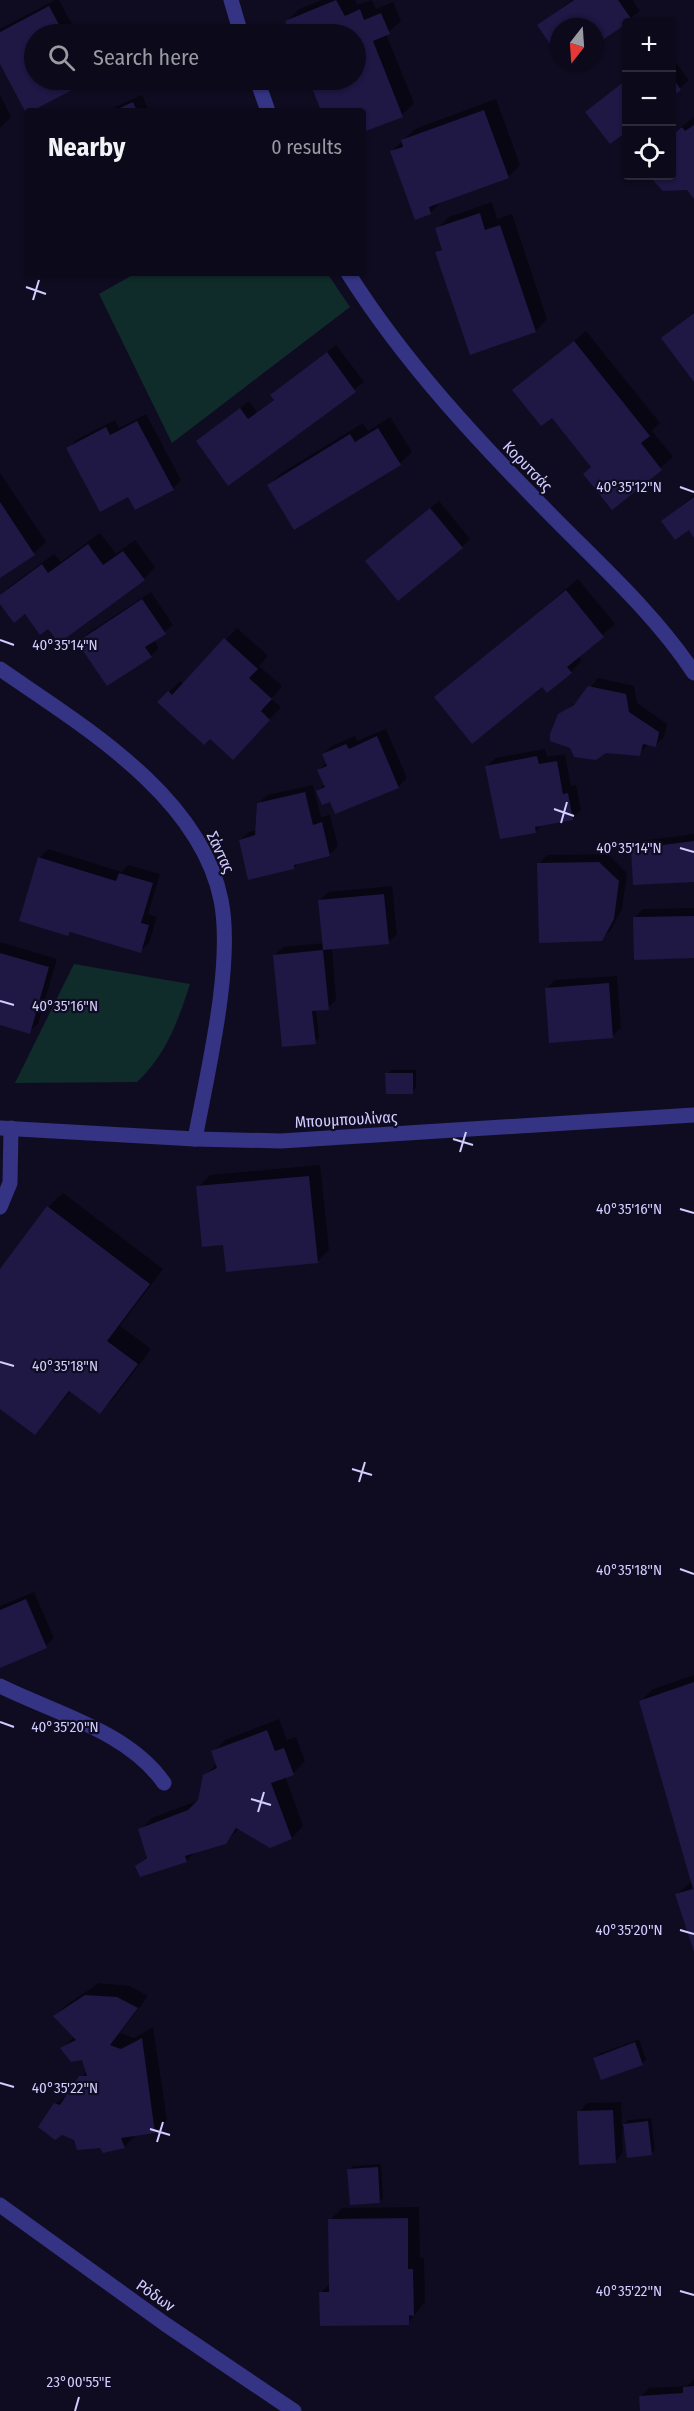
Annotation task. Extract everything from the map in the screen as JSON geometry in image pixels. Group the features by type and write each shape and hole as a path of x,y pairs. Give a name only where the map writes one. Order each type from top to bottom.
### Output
{"street":[{"path":"231,0 238,24"},
{"path":"261,90 267,108"},
{"name":"Κορυτσάς","path":"350,276 447,404 490,453 658,624 694,673"},
{"name":"Σάντας","path":"0,669 99,739 150,783 181,817 195,837 216,879 222,910 223,959 195,1139"},
{"name":"Μπουμπουλίνας","path":"5,1128 195,1139 303,1140 694,1115"},
{"path":"0,1207 10,1183 5,1128"},
{"path":"0,1686 108,1735 153,1767 164,1783"},
{"name":"Ρόδων","path":"0,2205 175,2331 294,2411"}],"green space":[{"path":"131,276 329,276 350,307 172,443 99,294"},
{"path":"74,964 190,984 170,1037 156,1060 137,1082 15,1083"}],"building":[{"path":"336,0 345,16 360,9 364,20 381,13 390,34 373,41 403,117 366,131 366,108 320,108 313,90 366,90 366,24 286,24 285,21"},
{"path":"574,0 618,0 631,18 622,18 622,27 604,39 604,18 550,18 550,44 537,25"},
{"path":"49,6 59,24 24,24 24,90 72,90 38,108 24,109 0,64 0,32"},
{"path":"622,83 622,135 610,144 585,112"},
{"path":"676,83 681,90 676,94"},
{"path":"133,102 136,108 120,108"},
{"path":"484,110 509,178 429,207 431,214 415,220 390,151 403,147 401,140"},
{"path":"694,125 694,199 687,190 663,191 653,180 676,180 676,132 682,127 685,131"},
{"path":"480,213 485,230 500,225 536,332 470,355 435,252 442,250 435,228"},
{"path":"694,313 694,382 661,338"},
{"path":"574,341 650,436 641,443 662,470 612,510 583,474 591,467 552,418 541,426 512,390"},
{"path":"327,352 356,392 228,486 196,441 240,408 248,419 274,400 270,395"},
{"path":"137,421 174,490 135,510 128,497 100,512 66,448 106,427 110,435"},
{"path":"378,428 401,465 294,530 267,485 350,434 355,442"},
{"path":"694,497 694,538 689,530 675,540 661,521"},
{"path":"0,502 35,555 0,578"},
{"path":"430,508 463,548 398,601 365,561"},
{"path":"88,544 103,565 123,551 145,580 59,643 48,629 40,635 25,614 14,623 0,604 0,595 42,564 48,573"},
{"path":"566,590 604,637 567,667 572,673 547,693 542,687 472,744 434,697"},
{"path":"142,599 166,634 145,647 152,657 107,686 77,642"},
{"path":"224,638 258,669 249,678 272,699 261,711 270,720 233,760 210,739 204,745 157,702 168,691 172,695"},
{"path":"588,686 626,694 629,712 659,732 656,747 643,744 640,756 606,753 596,760 574,757 570,748 550,741 550,734 558,714 574,705"},
{"path":"377,736 399,788 335,814 330,802 322,805 316,791 325,787 317,770 327,766 322,754 346,744 349,749"},
{"path":"537,756 539,764 557,761 563,794 568,793 573,820 535,827 536,833 500,839 485,766"},
{"path":"305,792 313,825 322,822 330,856 294,865 294,869 248,880 239,840 255,835 257,803"},
{"path":"694,841 694,882 633,885 631,849"},
{"path":"38,857 116,881 119,873 153,883 141,923 149,925 141,953 70,932 68,936 19,921"},
{"path":"599,862 619,881 614,919 602,941 539,943 537,863"},
{"path":"384,894 389,944 323,950 318,900"},
{"path":"694,916 694,958 634,960 633,917"},
{"path":"323,950 329,1010 312,1011 316,1044 282,1047 273,955"},
{"path":"0,953 49,967 30,1034 0,1025"},
{"path":"609,983 613,1038 549,1043 545,988"},
{"path":"385,1073 413,1073 413,1094 386,1094"},
{"path":"309,1176 318,1263 226,1272 223,1245 202,1247 196,1186"},
{"path":"47,1206 150,1284 107,1341 138,1364 100,1414 69,1391 35,1435 0,1409 0,1269"},
{"path":"26,1599 47,1648 0,1668 0,1610"},
{"path":"694,1682 694,1952 675,1894 693,1889 639,1701"},
{"path":"267,1730 275,1751 284,1748 294,1775 271,1783 292,1839 270,1848 236,1828 226,1844 185,1856 187,1862 140,1877 135,1866 147,1858 138,1829 188,1810 198,1800 203,1775 217,1768 211,1751"},
{"path":"85,1995 117,1997 138,2008 110,2045 121,2049 142,2038 155,2133 121,2138 125,2148 103,2153 100,2148 77,2150 74,2140 62,2135 55,2140 38,2127 54,2103 60,2105 79,2076 87,2076 82,2060 71,2062 60,2048 76,2040 53,2016"},
{"path":"635,2042 643,2065 601,2080 593,2058"},
{"path":"613,2110 616,2163 579,2165 577,2111"},
{"path":"648,2121 652,2155 627,2158 623,2124"},
{"path":"378,2167 380,2203 350,2205 347,2169"},
{"path":"408,2218 408,2269 413,2269 414,2316 409,2315 409,2325 320,2326 319,2292 329,2292 328,2219"},
{"path":"694,2386 694,2411 640,2411 639,2396 683,2393 683,2387"}]}
